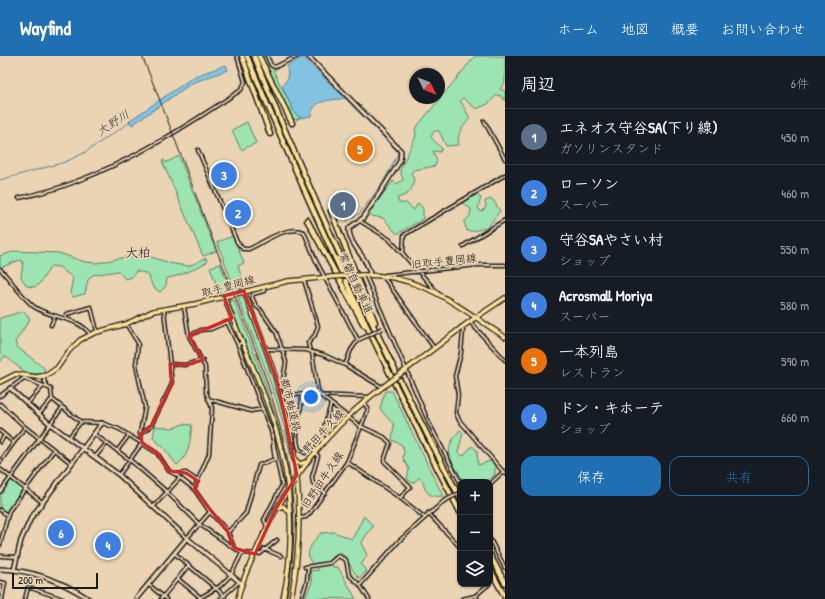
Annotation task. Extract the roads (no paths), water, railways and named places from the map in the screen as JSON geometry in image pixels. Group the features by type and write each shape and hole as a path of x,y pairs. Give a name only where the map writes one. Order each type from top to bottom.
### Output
{"highway":[{"path":"242,56 270,134"},
{"name":"常磐自動車道","path":"247,56 306,196 376,346 457,506"},
{"name":"常磐自動車道","path":"254,56 312,193 391,362 457,492"},
{"path":"259,56 292,123"},
{"path":"331,211 391,362"},
{"path":"307,220 376,346"},
{"path":"493,561 505,583"},
{"path":"493,574 505,596"}],"main road":[{"name":"取手豊岡線","path":"44,376 54,371 75,345 90,334 126,324 149,312 164,308 183,306 264,286 304,279 384,275 408,280 438,294 475,318"},
{"name":"都市軸道路","path":"244,291 282,399 297,475 300,518 296,572 292,599"},
{"name":"都市軸道路","path":"224,296 276,429 283,461 289,513 289,556 283,599"},
{"name":"野田牛久線","path":"238,599 241,583 274,512 297,475 322,442 363,402 461,327 505,298"},
{"path":"475,318 505,337"},
{"path":"0,382 18,374 36,377 44,376"},
{"path":"294,458 300,464 309,458"},
{"path":"274,512 285,506 289,513"}],"street":[{"path":"19,198 64,186 108,168 170,136 241,90 246,82 236,56"},
{"path":"267,56 271,65 275,67 296,57"},
{"path":"308,56 401,151 400,161 359,220 351,225 349,232 369,268 368,275 387,326 407,369 429,423 458,479"},
{"path":"484,121 505,159"},
{"path":"198,150 240,247 249,249 261,241 288,232 302,231 305,234 316,261 358,340"},
{"path":"403,254 404,235 504,175 505,179"},
{"path":"359,220 389,238 438,294"},
{"path":"463,246 505,220"},
{"name":"旧取手豊岡線","path":"384,275 478,265 505,265"},
{"path":"0,269 32,305 46,314 65,318 86,329 90,334"},
{"path":"384,275 434,348"},
{"path":"304,279 318,326 317,331 308,343 311,351 318,391 321,396 360,426 384,437 390,443 384,461 410,487 400,498"},
{"path":"264,286 264,291 253,294 252,298 256,306 260,309 276,332 286,362 283,381 294,425 292,431"},
{"path":"183,306 189,336 203,360 205,367 206,392 212,408 210,454 194,489"},
{"path":"65,318 67,314 91,307 97,332"},
{"path":"140,434 151,426 172,384 164,308"},
{"path":"51,325 55,316"},
{"path":"189,336 201,330 211,329 227,322 238,345 275,444 282,485 264,520 267,526"},
{"path":"469,322 505,360"},
{"path":"119,475 142,443 140,434 145,407 136,365 138,342 126,324"},
{"path":"345,365 351,350 358,340 387,326"},
{"path":"461,327 463,331 461,353 455,376 458,395 456,413 459,420 504,472 493,481"},
{"path":"238,345 242,342"},
{"path":"265,349 311,351 345,365 382,388"},
{"path":"170,364 185,365 203,360"},
{"path":"44,376 44,380 48,388 51,389 52,399 81,422 102,423 118,429 157,453 169,471 194,489 210,512 228,532 234,548"},
{"path":"0,396 24,378 48,388"},
{"path":"27,404 43,386"},
{"path":"10,388 50,424 119,475 187,538 241,583 220,599"},
{"path":"286,394 369,398"},
{"path":"302,395 302,410 296,434 299,449 305,453 318,440 322,442 331,404"},
{"path":"39,414 52,399"},
{"path":"208,399 251,411 263,409"},
{"name":"旧野田牛久線","path":"300,518 306,517 326,493 347,462 368,409 363,402"},
{"path":"0,404 24,427 71,463"},
{"path":"0,492 62,408"},
{"path":"69,437 81,422"},
{"path":"14,570 25,530 42,502 102,423"},
{"path":"0,462 24,427"},
{"path":"0,431 14,442"},
{"path":"93,433 130,460 167,492 199,524 242,553 260,554 264,549 277,540"},
{"path":"0,442 5,435"},
{"path":"117,451 129,435"},
{"path":"95,457 106,443"},
{"path":"228,532 246,513 259,465 275,459 273,446 275,444"},
{"path":"0,545 7,514 54,450"},
{"path":"314,452 318,456 312,477 313,483 326,493"},
{"path":"347,462 400,498 424,517"},
{"path":"0,469 42,502"},
{"path":"175,474 186,473 198,480"},
{"path":"154,506 179,479"},
{"path":"360,584 399,541 428,513 444,501 457,494"},
{"path":"0,510 7,514"},
{"path":"136,599 210,512"},
{"path":"428,513 457,544"},
{"path":"493,545 505,568"},
{"path":"264,549 281,556"},
{"path":"174,553 225,596"},
{"path":"178,579 199,598 217,589 231,575 242,553"},
{"path":"0,556 17,557"},
{"path":"301,599 306,581 306,567 330,563 338,556 346,560 349,575 360,584 369,599"},
{"path":"162,598 189,565"},
{"path":"0,569 14,570 53,580 89,599"},
{"path":"0,582 5,583 2,599"},
{"path":"148,584 162,598 166,599"},
{"path":"25,599 28,587 63,599"},
{"path":"462,599 475,596 486,587"},
{"path":"475,596 478,599"}],"water":[{"path":"303,57 345,98 319,103 312,110 311,116 301,118 295,114 282,86 288,78 287,66"},
{"path":"226,65 228,70 192,83 132,125 129,121 195,76"}],"waterway":[{"path":"345,98 397,151 398,154 382,184 359,214 346,221"},
{"name":"大野川","path":"0,180 65,162 84,153 130,122"}],"tunnel":[{"path":"275,444 290,433"},
{"path":"281,556 305,567"}],"railway":[{"path":"142,56 266,378 278,420 288,464 293,508 293,553 286,599"}],"place":[{"name":"一本列島","path":"360,149"},
{"name":"守谷SAやさい村","path":"224,175"},
{"name":"エネオス守谷SA(下り線)","path":"343,205"},
{"name":"ローソン","path":"238,213"},
{"name":"ドン・キホーテ","path":"61,533"},
{"name":"Acrosmall Moriya","path":"108,545"}],"district":[{"name":"大柏","path":"138,252"}]}
